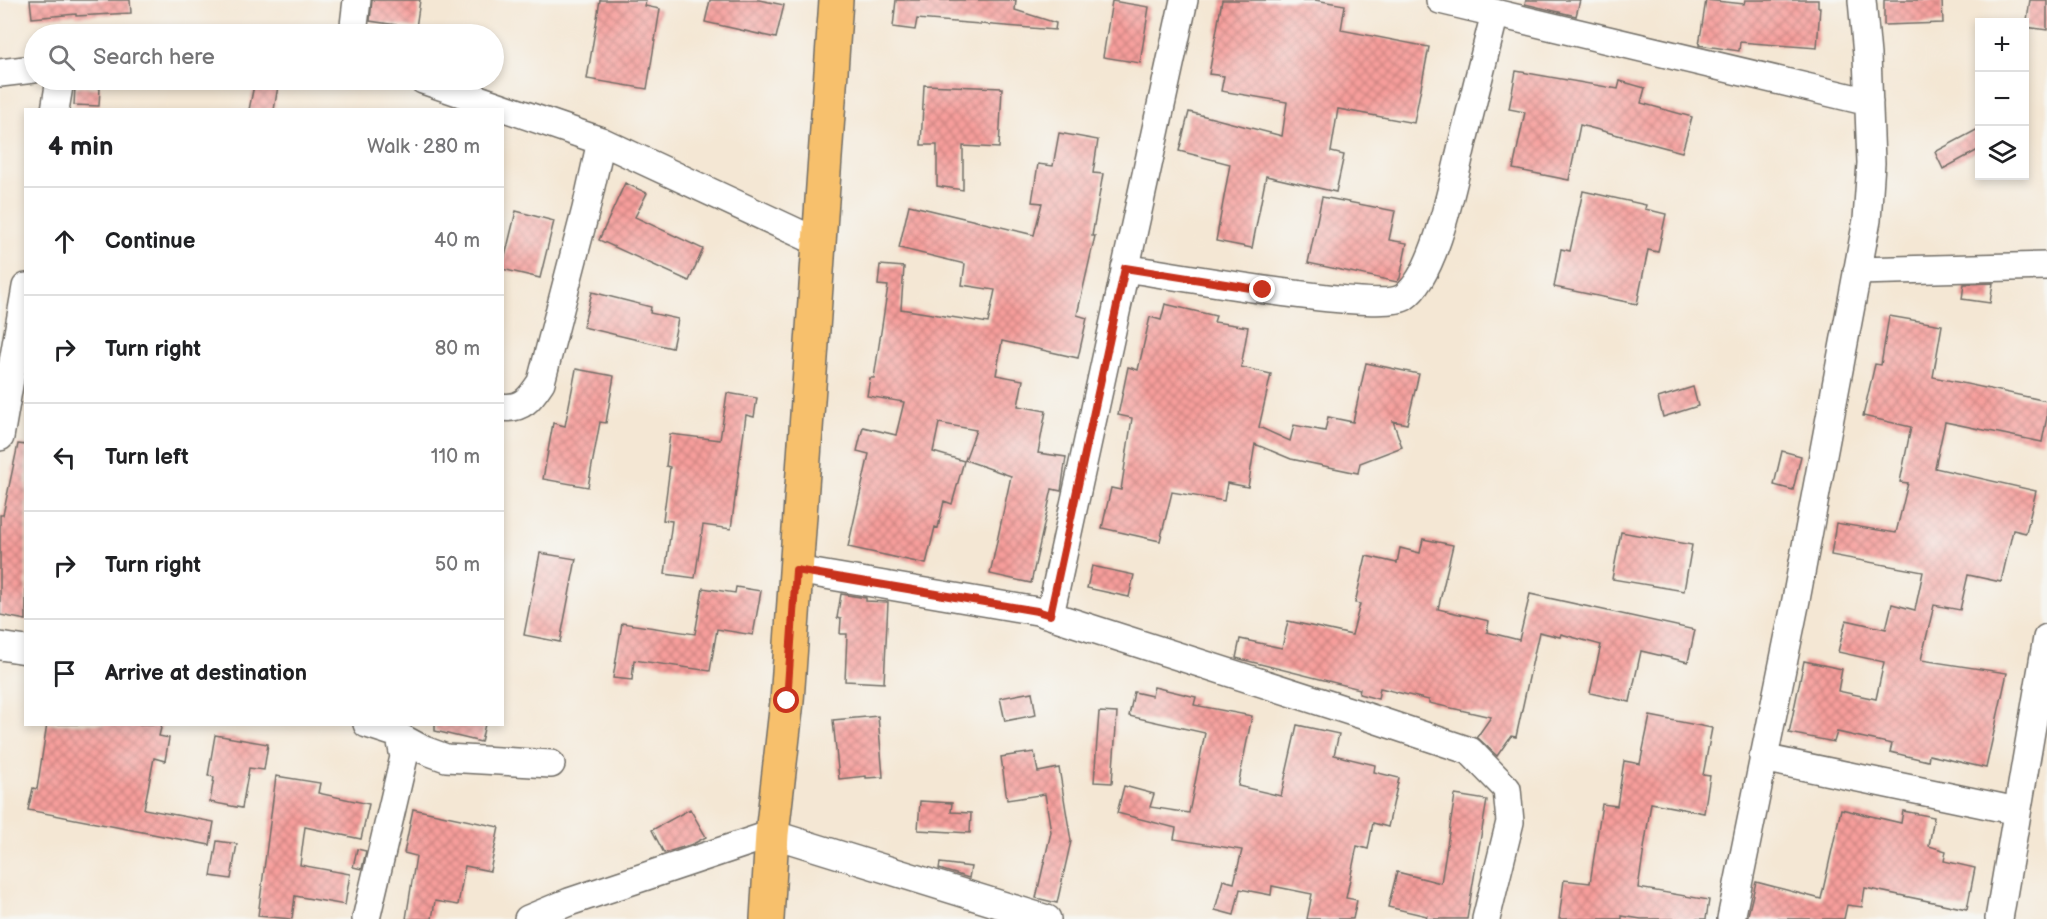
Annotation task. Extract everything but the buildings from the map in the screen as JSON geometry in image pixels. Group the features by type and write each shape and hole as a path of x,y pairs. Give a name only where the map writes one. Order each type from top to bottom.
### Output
{"main road":[{"path":"767,919 772,834 787,701 836,0"}],"street":[{"path":"354,24 357,0"},
{"path":"1050,615 1184,0"},
{"path":"1440,0 1869,102"},
{"path":"1731,919 1795,605 1867,220 1871,163 1862,0"},
{"path":"1125,268 1263,290 1351,300 1372,302 1403,298 1418,283 1440,230 1495,13"},
{"path":"0,73 24,70"},
{"path":"55,108 58,90"},
{"path":"452,90 601,141 820,243"},
{"path":"504,407 512,408 530,399 541,382 586,209 601,141"},
{"path":"1857,270 2047,266"},
{"path":"0,437 21,343 24,309"},
{"path":"796,570 1037,611 1470,751 1507,789 1510,822 1486,919"},
{"path":"1999,919 2047,638"},
{"path":"0,646 24,650"},
{"path":"373,726 395,733 424,750 446,758 551,764"},
{"path":"366,919 403,766 404,757 400,737"},
{"path":"1763,758 2017,811"},
{"path":"528,919 772,834 1047,919"}],"route":[{"path":"787,701 796,570 1050,615 1125,268 1263,290"}]}
